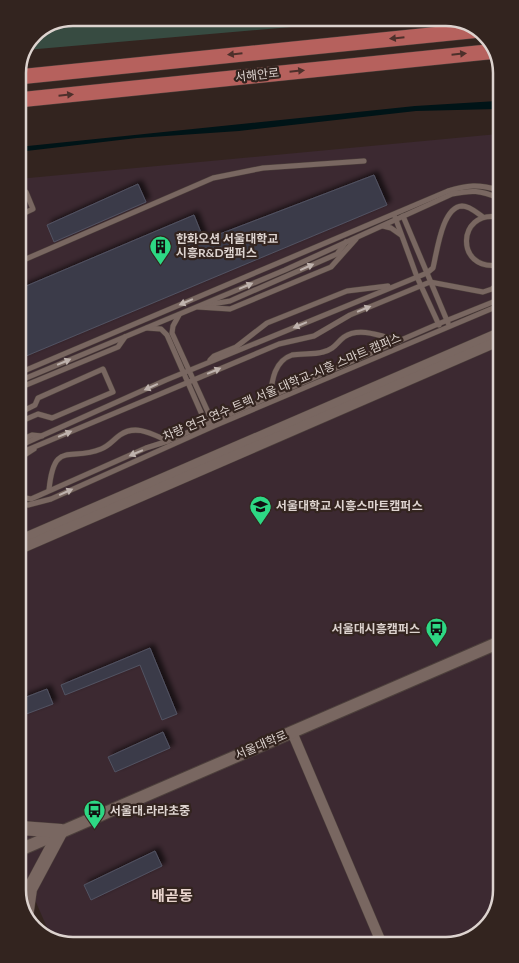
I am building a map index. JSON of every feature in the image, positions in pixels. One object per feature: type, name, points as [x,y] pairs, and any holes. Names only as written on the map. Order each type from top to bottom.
[{"type":"main road","name":"서해안로","points":[[26,75],[467,31]]},
{"type":"main road","name":"서해안로","points":[[26,99],[488,52]]},
{"type":"main road","points":[[26,828],[61,831],[30,888],[28,902]]},
{"type":"street","points":[[26,537],[493,336]]},
{"type":"street","points":[[26,546],[493,344]]},
{"type":"street","name":"서울대학로","points":[[26,847],[493,645]]},
{"type":"street","points":[[292,732],[379,937]]},
{"type":"lane","points":[[26,259],[213,178],[263,168],[364,161]]},
{"type":"lane","points":[[26,370],[401,210],[465,186],[482,186],[493,189]]},
{"type":"lane","points":[[26,378],[285,270],[452,194],[466,191],[484,191],[493,196]]},
{"type":"lane","points":[[26,192],[33,209],[26,212]]},
{"type":"lane","points":[[26,443],[186,372],[427,273],[433,268],[446,215],[461,206],[468,207],[483,217]]},
{"type":"lane","points":[[401,210],[450,327]]},
{"type":"lane","points":[[394,214],[417,277],[441,330]]},
{"type":"lane","points":[[493,217],[483,217],[474,223],[466,237],[469,253],[481,264],[493,266]]},
{"type":"lane","points":[[382,226],[391,228],[402,236]]},
{"type":"lane","points":[[195,307],[230,309],[330,267],[358,236]]},
{"type":"lane","points":[[26,450],[279,344],[314,336],[350,315],[430,282],[483,292],[493,288]]},
{"type":"lane","points":[[206,364],[214,356],[236,347],[267,323],[347,291],[396,285]]},
{"type":"lane","points":[[26,499],[31,500],[49,490],[146,448],[211,425],[270,397],[493,302]]},
{"type":"lane","name":"차량 연구 연수 트랙 서울 대학교-시흥 스마트 캠퍼스","points":[[26,505],[51,499],[211,425],[493,308]]},
{"type":"lane","points":[[179,314],[172,332],[186,372]]},
{"type":"lane","points":[[147,328],[161,329],[167,335],[211,425]]},
{"type":"lane","points":[[270,397],[276,369],[283,360],[293,355],[324,352],[336,346],[344,337],[362,332],[400,341]]},
{"type":"lane","points":[[26,385],[118,347],[125,337]]},
{"type":"lane","points":[[26,410],[35,406],[38,398],[103,368],[113,392],[52,418],[38,414],[26,418]]},
{"type":"lane","points":[[49,490],[52,470],[56,462],[62,456],[69,453],[94,451],[103,448],[129,431],[140,430],[168,441]]},
{"type":"lane","points":[[26,438],[32,435],[42,436]]},
{"type":"lane","points":[[26,455],[36,446]]},
{"type":"shaded area","points":[[493,101],[493,109],[416,111],[239,131],[137,138],[26,151],[26,146],[415,106]]},
{"type":"shaded area","name":"서울대학교 시흥스마트캠퍼스","points":[[493,134],[493,890],[491,902],[485,916],[469,931],[446,937],[70,937],[48,930],[26,879],[26,178]]},
{"type":"green space","points":[[73,26],[302,26],[33,49],[50,32]]},
{"type":"building","name":"한화오션 서울대학교 시흥R&D캠퍼스","points":[[374,175],[387,205],[26,356],[26,286],[194,215],[204,240]]},
{"type":"building","points":[[138,184],[146,202],[54,242],[47,225]]},
{"type":"building","points":[[150,648],[177,714],[162,720],[140,665],[65,695],[61,685]]},
{"type":"building","points":[[47,689],[53,704],[26,714],[26,697]]},
{"type":"building","points":[[163,732],[170,748],[115,772],[108,757]]},
{"type":"building","points":[[155,851],[162,866],[91,900],[84,885]]},
{"type":"place","name":"한화오션 서울대학교 시흥R&D캠퍼스","points":[[160,265]]},
{"type":"place","name":"서울대학교 시흥스마트캠퍼스","points":[[260,525]]},
{"type":"place","name":"서울대시흥캠퍼스","points":[[436,648]]},
{"type":"place","name":"서울대.라라초중","points":[[94,830]]},
{"type":"district","name":"배곧동","points":[[172,896]]}]
